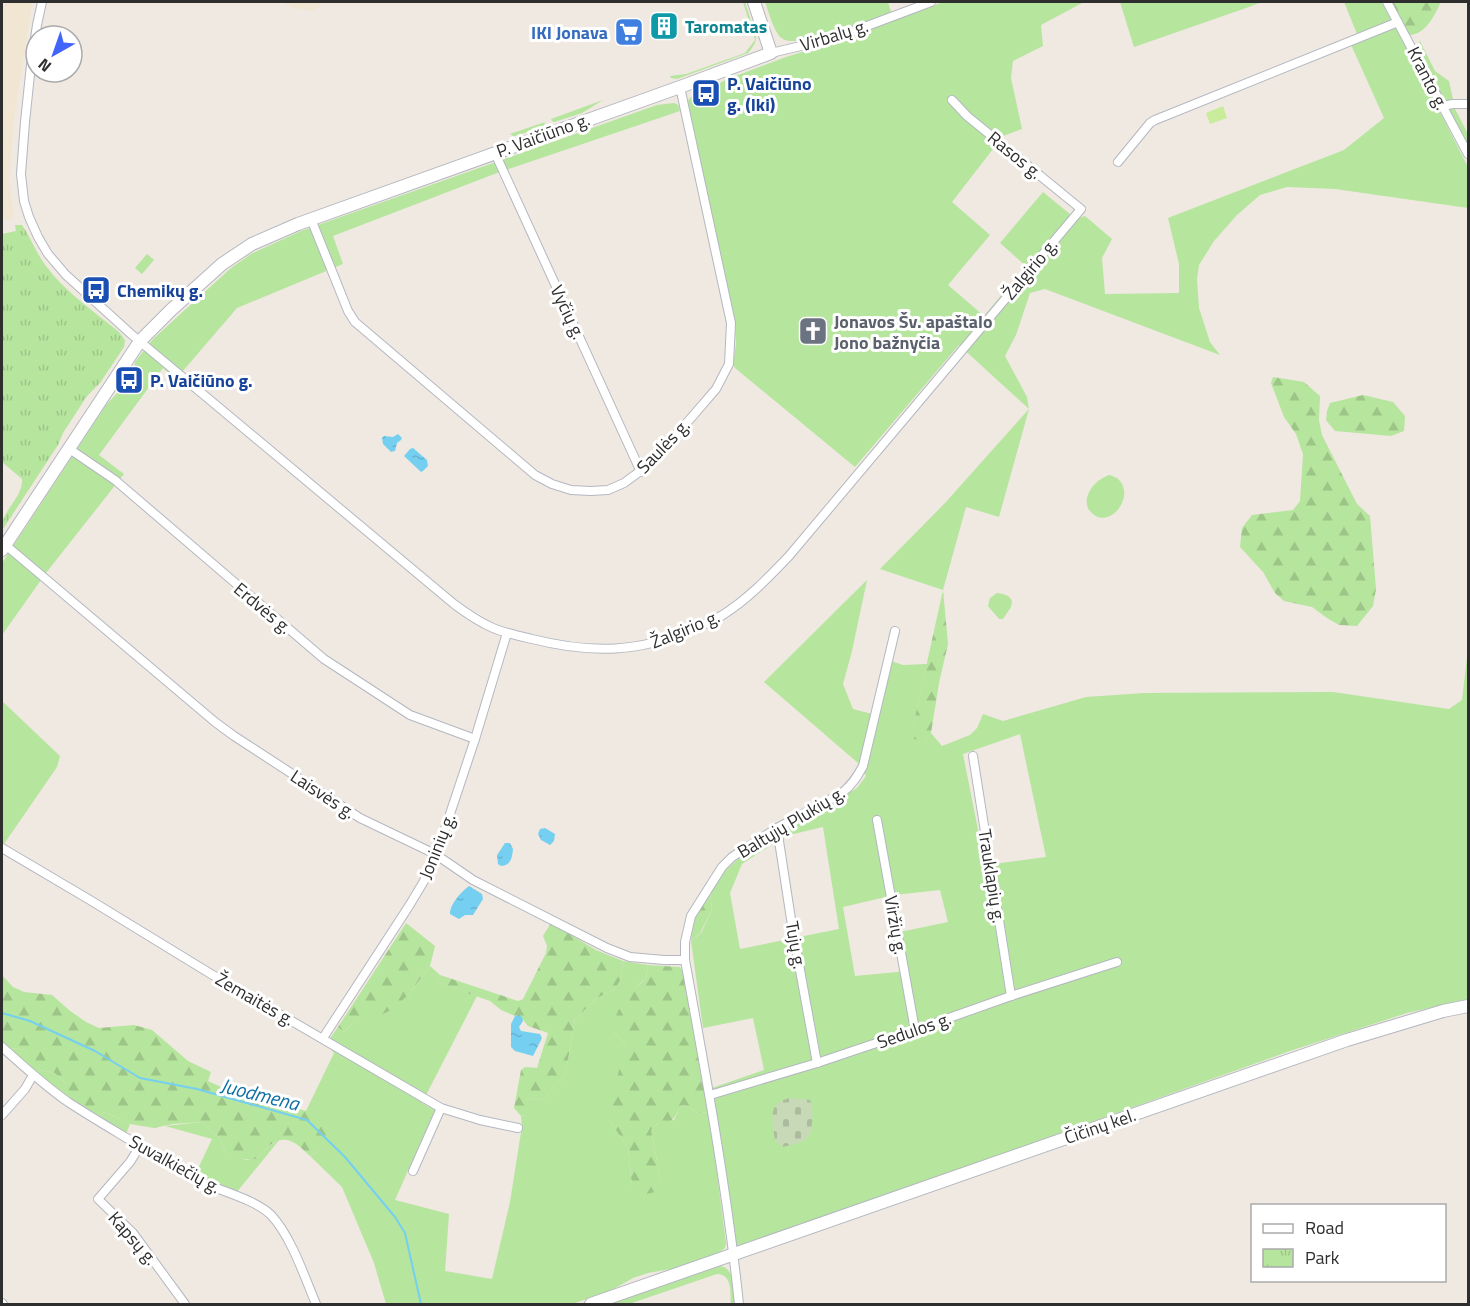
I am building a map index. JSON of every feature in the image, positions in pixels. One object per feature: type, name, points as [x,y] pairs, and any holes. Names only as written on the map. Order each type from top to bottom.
[{"type":"main road","points":[[754,2],[771,52]]},
{"type":"main road","name":"P. Vaičiūno g.","points":[[3,545],[140,341],[203,281],[237,253],[267,237],[311,219],[680,87],[771,52]]},
{"type":"main road","name":"Čičinų kel.","points":[[591,1305],[1347,1040],[1468,1005]]},
{"type":"street","points":[[42,2],[32,57],[21,161],[24,201],[38,237],[56,265],[140,341]]},
{"type":"street","name":"Virbalų g.","points":[[771,52],[835,38],[931,2]]},
{"type":"street","name":"Kranto g.","points":[[1387,2],[1468,154]]},
{"type":"street","points":[[1119,162],[1150,123],[1155,120],[1398,22]]},
{"type":"street","name":"Saulės g.","points":[[311,219],[348,311],[355,322],[534,475],[571,490],[608,490],[624,483],[650,464],[716,389],[729,364],[731,323],[680,87]]},
{"type":"street","name":"Rasos g.","points":[[952,100],[967,116],[1081,209]]},
{"type":"street","points":[[1442,106],[1468,104]]},
{"type":"street","name":"Vyčių g.","points":[[495,153],[641,472]]},
{"type":"street","name":"Žalgirio g.","points":[[140,341],[454,604],[476,619],[507,633],[582,649],[614,650],[643,646],[673,638],[720,617],[758,589],[789,556],[1081,209]]},
{"type":"street","name":"Erdvės g.","points":[[68,448],[115,480],[324,659],[410,715],[475,739]]},
{"type":"street","name":"Laisvės g.","points":[[3,545],[234,736],[360,818],[435,854],[473,880],[607,948],[630,957],[685,960]]},
{"type":"street","name":"Baltųjų Plukių g.","points":[[739,1305],[734,1254],[710,1095],[685,960],[691,916],[722,867],[732,856],[777,828],[842,793],[856,779],[863,766],[895,631]]},
{"type":"street","name":"Joninių g.","points":[[323,1038],[423,881],[435,854],[475,739],[507,633]]},
{"type":"street","name":"Trauklapių g.","points":[[973,756],[1011,996]]},
{"type":"street","name":"Viržių g.","points":[[877,820],[915,1030]]},
{"type":"street","name":"Tujų g.","points":[[777,828],[817,1063]]},
{"type":"street","name":"Žemaitės g.","points":[[2,848],[211,974],[441,1108],[480,1120],[518,1128]]},
{"type":"street","name":"Sedulos g.","points":[[710,1095],[817,1063],[1117,962]]},
{"type":"street","name":"Suvalkiečių g.","points":[[2,1047],[33,1075],[70,1103],[193,1178],[246,1200],[270,1215],[290,1244],[316,1305]]},
{"type":"street","points":[[2,1115],[25,1089],[33,1075]]},
{"type":"street","points":[[413,1171],[441,1108]]},
{"type":"street","name":"Kapsų g.","points":[[140,1146],[130,1162],[98,1199],[133,1233],[186,1305]]},
{"type":"shaded area","points":[[2,2],[32,2],[29,24],[24,24],[24,54],[14,118],[9,180],[14,218],[2,221]]},
{"type":"shaded area","points":[[282,2],[323,2],[314,11],[294,8]]},
{"type":"green space","points":[[743,2],[745,2],[756,37],[755,44],[748,53],[677,79],[671,78],[670,76],[686,74],[745,53],[755,40]]},
{"type":"green space","points":[[765,2],[888,2],[891,12],[819,37],[791,41],[783,39],[777,33]]},
{"type":"green space","points":[[943,2],[1084,2],[1041,25],[1043,46],[1013,61],[1011,78],[1022,129],[1003,136],[952,202],[990,235],[948,285],[984,316],[1026,266],[1000,243],[1043,192],[1076,219],[1085,216],[1112,239],[1102,258],[1105,294],[1179,293],[1179,264],[1168,218],[1344,150],[1384,118],[1348,38],[1357,34],[1344,2],[1384,2],[1468,167],[1468,208],[1335,189],[1287,187],[1260,195],[1237,215],[1214,241],[1199,265],[1197,279],[1199,308],[1210,342],[1220,355],[1045,289],[1030,293],[1016,335],[1005,356],[1027,397],[1029,409],[959,345],[855,467],[733,364],[736,344],[735,327],[687,102],[694,95],[695,97],[715,89],[714,87],[725,80]]},
{"type":"green space","points":[[1120,2],[1262,2],[1134,47]]},
{"type":"green space","points":[[1392,2],[1441,2],[1425,28],[1409,35]]},
{"type":"green space","points":[[1420,41],[1435,71],[1449,81],[1455,109],[1468,134],[1468,144],[1416,49]]},
{"type":"green space","points":[[603,100],[582,113],[554,122],[551,119]]},
{"type":"green space","points":[[674,103],[678,105],[680,111],[497,173],[333,236],[343,264],[237,308],[176,379],[163,368],[99,455],[124,474],[46,573],[2,635],[2,563],[106,405],[134,370],[135,362],[153,339],[231,268],[251,254],[301,231],[657,105]]},
{"type":"green space","points":[[1223,106],[1227,118],[1210,124],[1206,113]]},
{"type":"green space","points":[[545,122],[544,126],[516,136],[510,134]]},
{"type":"green space","points":[[15,225],[22,225],[42,261],[62,284],[119,332],[125,340],[124,347],[100,383],[87,396],[63,433],[58,445],[2,529],[5,516],[19,493],[22,479],[2,462],[2,234],[16,231]]},
{"type":"green space","points":[[147,254],[154,260],[142,274],[135,268]]},
{"type":"green space","points":[[1273,377],[1304,382],[1320,396],[1319,420],[1322,435],[1357,504],[1370,516],[1376,589],[1373,606],[1357,626],[1339,625],[1312,607],[1284,601],[1275,593],[1263,572],[1240,547],[1242,528],[1252,515],[1293,510],[1300,501],[1303,454],[1296,434],[1284,417],[1271,383]]},
{"type":"green space","points":[[1363,395],[1393,402],[1405,416],[1404,431],[1391,436],[1335,431],[1326,420],[1330,403]]},
{"type":"green space","points":[[1029,409],[999,517],[966,507],[943,590],[880,569],[945,503]]},
{"type":"green space","points":[[1109,475],[1118,479],[1123,486],[1122,502],[1112,515],[1105,518],[1097,517],[1088,508],[1087,498],[1095,484]]},
{"type":"green space","points":[[867,580],[843,684],[853,709],[872,714],[885,659],[903,665],[927,664],[913,726],[925,740],[931,733],[942,746],[970,735],[977,728],[983,714],[1003,721],[1086,697],[1144,693],[1333,692],[1449,709],[1462,700],[1468,649],[1468,999],[1407,1013],[1290,1051],[742,1247],[737,1246],[734,1241],[712,1088],[764,1070],[753,1018],[703,1028],[691,941],[701,933],[712,910],[710,893],[724,872],[740,857],[857,788],[866,776],[858,763],[764,682]],"holes":[[[1020,734],[1046,857],[985,865],[963,754]],[[823,827],[839,929],[740,949],[730,893],[742,864],[785,836]],[[940,890],[948,922],[900,932],[908,971],[855,976],[843,907],[894,895]]]},
{"type":"green space","points":[[943,590],[948,644],[931,733],[925,740],[912,739],[913,726]]},
{"type":"green space","points":[[997,593],[1006,595],[1012,601],[1003,619],[999,619],[988,606],[990,598]]},
{"type":"green space","points":[[2,701],[60,756],[57,767],[4,844],[2,842]]},
{"type":"green space","points":[[710,893],[712,910],[700,933],[691,941],[694,917]]},
{"type":"green space","points":[[406,923],[435,946],[430,966],[409,994],[393,1009],[361,1025],[353,1023],[344,1032],[338,1027]]},
{"type":"green space","points":[[551,923],[596,950],[623,961],[621,979],[615,989],[597,998],[575,1019],[566,1071],[561,1080],[542,1100],[531,1098],[527,1101],[528,1108],[525,1115],[521,1116],[514,1108],[521,1070],[525,1067],[537,1068],[548,1033],[528,1026],[519,1015],[515,1016],[501,1010],[490,1001],[436,982],[440,975],[518,1001],[523,999],[546,953],[547,946],[543,936]]},
{"type":"green space","points":[[623,961],[648,965],[646,978],[638,985],[614,1032],[626,1044],[610,1121],[628,1148],[632,1186],[661,1182],[651,1130],[658,1123],[674,1120],[683,1105],[697,1113],[709,1112],[725,1248],[717,1254],[676,1268],[633,1278],[610,1291],[572,1304],[386,1304],[374,1263],[342,1187],[310,1156],[319,1151],[306,1111],[334,1053],[326,1044],[338,1027],[344,1032],[353,1023],[409,994],[430,966],[440,975],[436,982],[477,996],[422,1103],[435,1110],[395,1200],[449,1214],[445,1271],[492,1279],[510,1202],[522,1126],[521,1116],[525,1115],[527,1101],[531,1098],[542,1100],[561,1080],[566,1071],[575,1019],[597,998],[615,989],[621,979]]},
{"type":"green space","points":[[648,965],[680,967],[686,976],[709,1112],[697,1113],[683,1105],[670,1122],[658,1123],[651,1130],[661,1182],[655,1192],[642,1195],[632,1186],[628,1148],[610,1121],[608,1112],[626,1044],[614,1032],[615,1018],[623,1000],[646,978]]},
{"type":"green space","points":[[2,975],[13,987],[24,992],[52,995],[86,1022],[99,1028],[134,1025],[152,1030],[188,1061],[211,1072],[208,1081],[228,1090],[239,1091],[306,1111],[318,1117],[335,1137],[310,1156],[291,1141],[281,1140],[269,1146],[259,1157],[247,1159],[226,1155],[220,1139],[202,1122],[154,1128],[130,1124],[106,1112],[98,1115],[66,1096],[66,1084],[55,1073],[39,1070],[28,1058],[27,1051],[17,1048],[8,1049],[2,1043]]},
{"type":"green space","points":[[17,1048],[27,1051],[39,1070],[55,1073],[66,1084],[66,1096],[8,1049]]},
{"type":"green space","points":[[789,1098],[810,1100],[812,1126],[805,1140],[783,1147],[775,1140],[773,1115],[776,1105]]},
{"type":"green space","points":[[106,1112],[130,1124],[126,1134],[98,1115]]},
{"type":"green space","points":[[202,1122],[220,1139],[226,1155],[247,1160],[259,1157],[280,1139],[236,1193],[195,1175],[212,1139],[165,1126]]},
{"type":"green space","points":[[719,1266],[725,1267],[731,1275],[735,1304],[731,1304],[726,1277],[717,1274],[629,1304],[609,1304]]},
{"type":"water","points":[[398,434],[402,438],[397,443],[395,451],[391,452],[383,444],[382,438]]},
{"type":"water","points":[[413,448],[427,460],[428,466],[421,472],[404,456]]},
{"type":"water","points":[[545,828],[555,834],[554,841],[550,845],[541,840],[538,834],[540,829]]},
{"type":"water","points":[[505,843],[510,843],[513,849],[512,855],[509,863],[501,866],[498,864],[497,855]]},
{"type":"water","points":[[469,886],[482,894],[483,899],[473,915],[465,915],[459,919],[450,914],[450,910],[456,899]]},
{"type":"water","points":[[519,1015],[523,1021],[519,1027],[521,1031],[540,1034],[542,1038],[533,1056],[515,1051],[511,1047],[511,1024],[515,1016]]},
{"type":"waterway","name":"Juodmena","points":[[2,1013],[30,1021],[95,1051],[140,1078],[197,1089],[307,1120],[345,1157],[395,1217],[405,1233],[421,1304]]},
{"type":"place","name":"Taromatas","points":[[664,26]]},
{"type":"place","name":"IKI Jonava","points":[[629,32]]},
{"type":"place","name":"P. Vaičiūno g. (Iki)","points":[[706,93]]},
{"type":"place","name":"Chemikų g.","points":[[96,290]]},
{"type":"place","name":"Jonavos Šv. apaštalo Jono bažnyčia","points":[[813,331]]},
{"type":"place","name":"P. Vaičiūno g.","points":[[129,380]]}]
